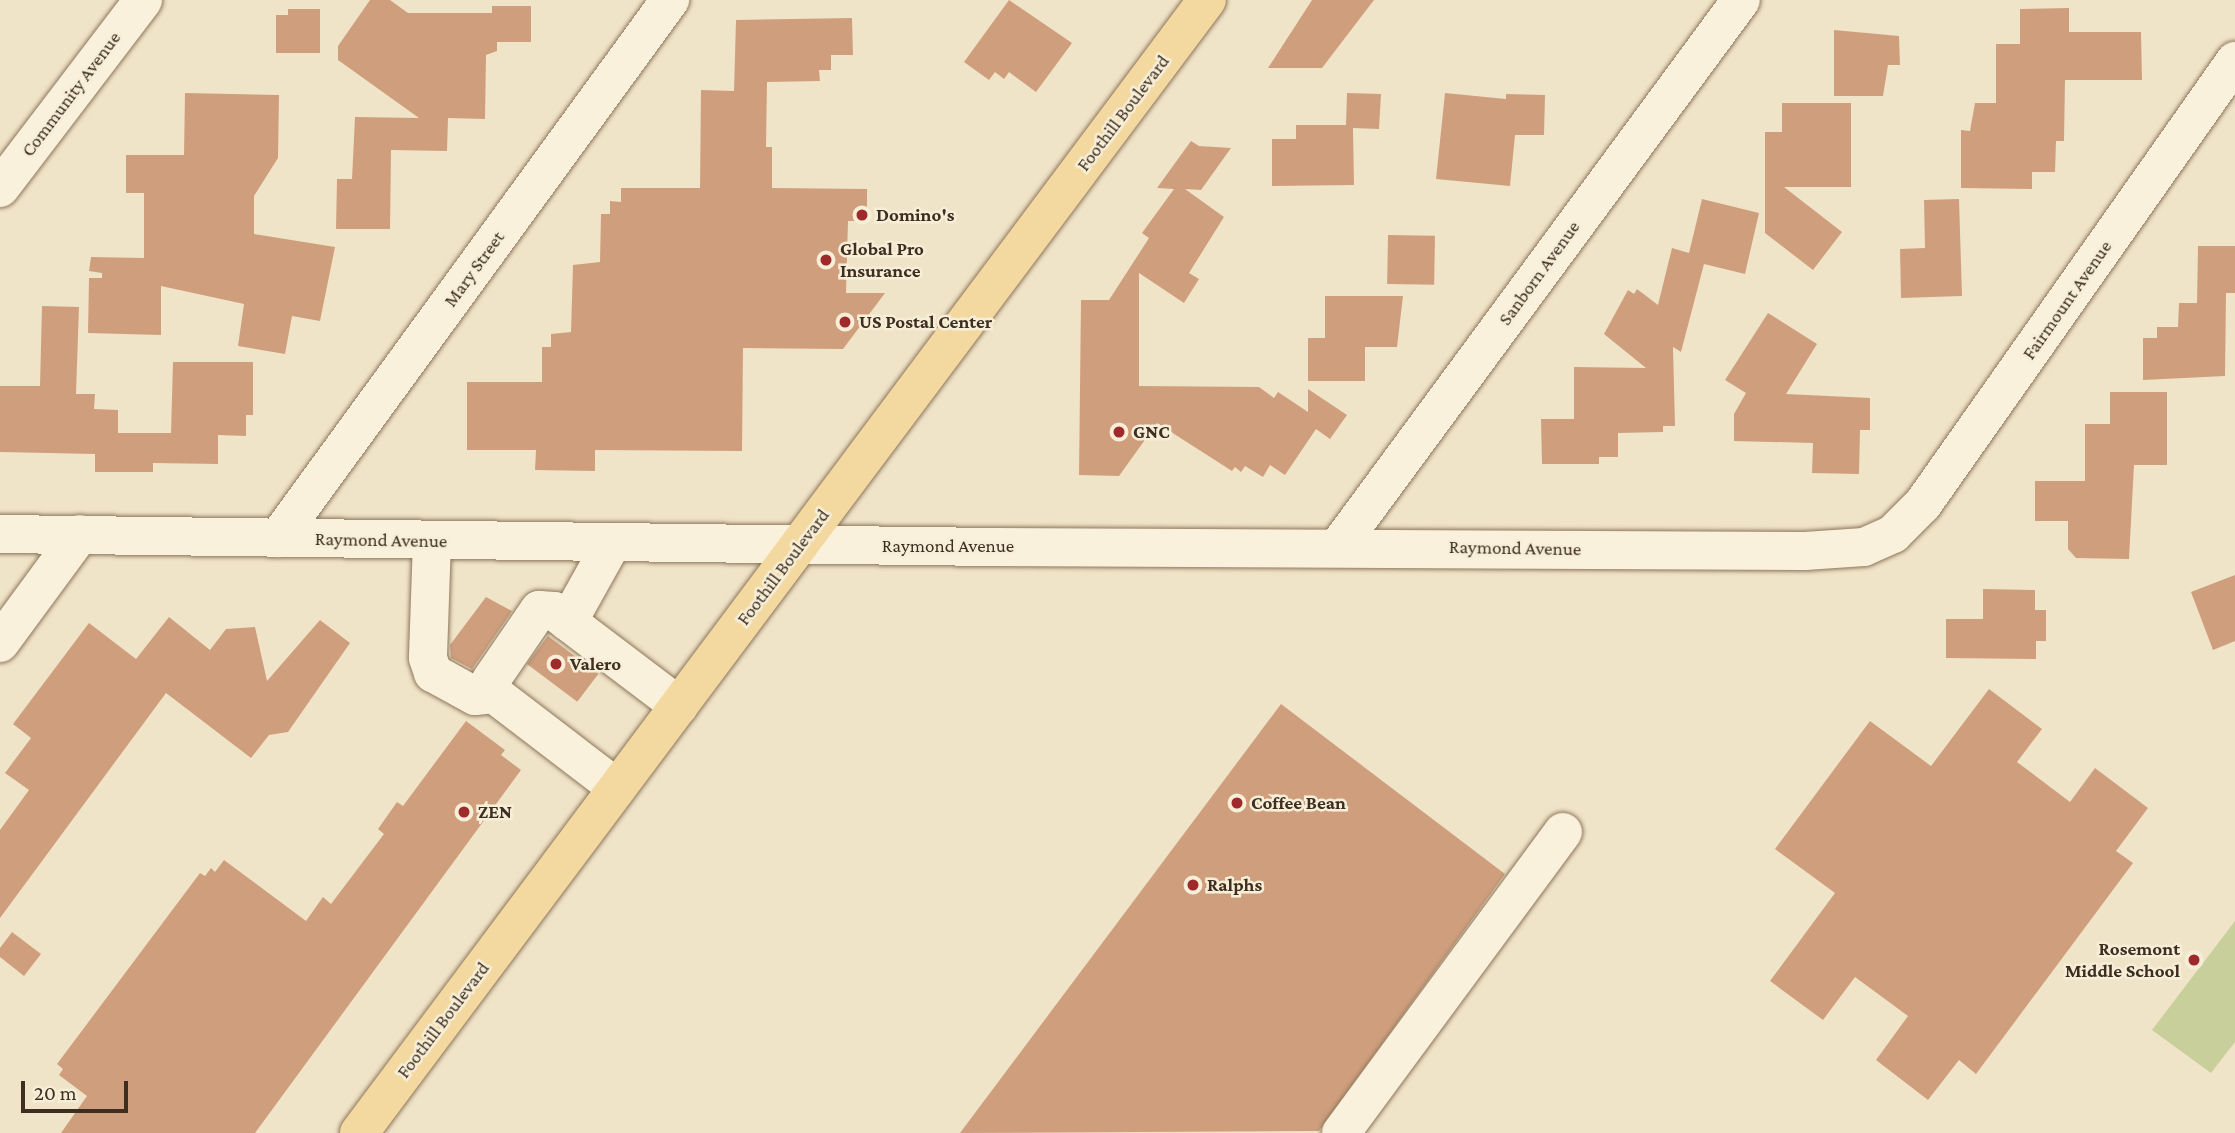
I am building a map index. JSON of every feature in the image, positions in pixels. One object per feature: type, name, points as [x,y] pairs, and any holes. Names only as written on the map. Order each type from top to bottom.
[{"type":"main road","name":"Foothill Boulevard","points":[[359,1133],[1207,0]]},
{"type":"street","name":"Community Avenue","points":[[0,188],[143,0]]},
{"type":"street","name":"Mary Street","points":[[278,538],[670,0]]},
{"type":"street","name":"Sanborn Avenue","points":[[1338,547],[1741,0]]},
{"type":"street","name":"Fairmount Avenue","points":[[1893,534],[1923,504],[2235,61]]},
{"type":"street","name":"Raymond Avenue","points":[[0,534],[799,545],[1805,551],[1864,547],[1893,534]]},
{"type":"street","points":[[0,643],[80,534]]},
{"type":"street","points":[[432,541],[428,658],[433,673],[475,696],[494,694]]},
{"type":"street","points":[[568,622],[612,543]]},
{"type":"street","points":[[617,788],[494,694],[491,680],[540,610],[554,611],[679,706]]},
{"type":"street","points":[[1341,1133],[1563,832]]},
{"type":"green space","points":[[2235,921],[2235,1042],[2211,1073],[2152,1030]]},
{"type":"building","points":[[370,0],[390,0],[408,13],[492,13],[492,6],[531,6],[531,42],[497,42],[497,51],[486,55],[485,119],[448,118],[447,151],[391,150],[390,229],[336,229],[337,179],[352,179],[355,117],[419,118],[338,60],[338,46]]},
{"type":"building","points":[[1009,0],[1072,43],[1036,92],[1009,72],[1004,79],[995,72],[989,80],[964,62]]},
{"type":"building","points":[[1312,0],[1374,0],[1322,68],[1268,68]]},
{"type":"building","points":[[2069,8],[2069,32],[2141,32],[2142,80],[2065,80],[2064,141],[2056,141],[2055,172],[2032,172],[2032,189],[1961,188],[1961,130],[1970,131],[1975,103],[1996,103],[1996,44],[2020,44],[2020,9]]},
{"type":"building","points":[[288,9],[320,9],[320,53],[276,53],[276,15],[288,15]]},
{"type":"building","points":[[852,18],[853,55],[831,55],[831,70],[819,70],[820,81],[767,82],[766,147],[772,147],[772,188],[867,189],[867,221],[848,221],[846,293],[885,293],[843,349],[743,348],[742,451],[595,450],[595,471],[535,470],[536,450],[467,450],[467,382],[542,382],[542,347],[551,347],[551,334],[571,332],[573,265],[600,262],[601,214],[610,214],[610,201],[621,202],[621,188],[700,188],[701,90],[734,91],[736,20]]},
{"type":"building","points":[[1834,30],[1899,36],[1900,65],[1888,65],[1883,96],[1834,96]]},
{"type":"building","points":[[185,93],[279,95],[278,158],[254,196],[254,234],[335,247],[320,321],[292,316],[285,354],[238,346],[244,304],[161,286],[161,335],[88,333],[89,278],[102,278],[102,273],[89,271],[91,257],[144,258],[144,193],[126,193],[126,155],[184,155]]},
{"type":"building","points":[[1347,93],[1381,94],[1379,129],[1353,128],[1354,185],[1272,186],[1272,139],[1296,139],[1296,125],[1346,125]]},
{"type":"building","points":[[1445,93],[1506,99],[1506,94],[1545,95],[1544,135],[1515,135],[1510,186],[1436,179]]},
{"type":"building","points":[[1782,103],[1851,103],[1851,187],[1784,187],[1842,232],[1813,270],[1765,233],[1765,132],[1782,132]]},
{"type":"building","points":[[1191,141],[1199,146],[1231,148],[1201,190],[1185,189],[1224,217],[1189,273],[1199,279],[1184,303],[1139,273],[1139,386],[1259,387],[1274,398],[1278,392],[1308,412],[1308,389],[1347,415],[1330,439],[1316,429],[1285,475],[1270,465],[1263,477],[1245,466],[1241,472],[1235,467],[1232,471],[1157,423],[1119,476],[1079,475],[1081,300],[1109,300],[1149,238],[1142,233],[1174,189],[1157,188]]},
{"type":"building","points":[[1702,199],[1759,213],[1745,274],[1704,264],[1681,352],[1673,347],[1675,426],[1663,426],[1663,432],[1618,433],[1618,457],[1599,457],[1599,464],[1542,464],[1541,419],[1574,419],[1574,367],[1646,368],[1604,334],[1628,290],[1634,294],[1637,289],[1658,305],[1672,248],[1689,253]]},
{"type":"building","points":[[1959,199],[1962,296],[1901,298],[1900,249],[1925,248],[1924,200]]},
{"type":"building","points":[[1388,235],[1435,236],[1434,285],[1387,284]]},
{"type":"building","points":[[2198,246],[2235,246],[2235,293],[2226,293],[2225,376],[2143,380],[2143,338],[2157,338],[2157,327],[2178,327],[2179,303],[2197,303]]},
{"type":"building","points":[[1325,296],[1403,296],[1397,347],[1365,347],[1365,381],[1308,381],[1308,338],[1325,338]]},
{"type":"building","points":[[42,306],[79,307],[76,394],[95,394],[94,409],[118,410],[118,433],[171,433],[173,362],[253,362],[253,415],[246,415],[246,436],[218,435],[218,464],[153,463],[153,472],[95,472],[95,454],[0,452],[0,386],[40,386]]},
{"type":"building","points":[[1768,313],[1817,344],[1786,394],[1870,398],[1870,430],[1860,430],[1859,474],[1812,473],[1813,443],[1734,441],[1734,414],[1746,393],[1725,380]]},
{"type":"building","points":[[2110,392],[2167,392],[2167,465],[2134,465],[2129,559],[2076,558],[2068,549],[2068,521],[2035,521],[2035,481],[2085,481],[2085,424],[2110,424]]},
{"type":"building","points":[[2235,575],[2235,641],[2213,650],[2191,592]]},
{"type":"building","points":[[1983,589],[2035,590],[2035,610],[2046,610],[2046,641],[2036,641],[2036,659],[1946,658],[1946,619],[1983,619]]},
{"type":"building","points":[[486,597],[512,611],[472,669],[451,658],[450,645]]},
{"type":"building","points":[[169,617],[210,650],[226,629],[255,627],[267,681],[320,620],[350,643],[288,732],[269,735],[251,758],[166,693],[0,918],[0,830],[29,790],[5,773],[31,738],[13,724],[89,623],[136,659]]},
{"type":"building","name":"Valero","points":[[548,636],[598,674],[577,702],[527,664]]},
{"type":"building","points":[[1989,689],[2042,729],[2017,762],[2070,802],[2095,768],[2148,808],[2116,851],[2133,863],[1976,1074],[1959,1060],[1928,1100],[1876,1060],[1908,1016],[1855,977],[1823,1020],[1770,981],[1835,893],[1775,849],[1870,721],[1931,766]]},
{"type":"building","points":[[1281,704],[1505,874],[1319,1131],[960,1133]]},
{"type":"building","points":[[466,721],[505,750],[501,755],[521,770],[255,1133],[61,1133],[87,1096],[59,1075],[63,1069],[57,1064],[200,873],[205,876],[211,868],[215,872],[224,860],[306,921],[323,897],[331,904],[384,834],[378,829],[397,802],[403,806]]},
{"type":"building","points":[[12,932],[41,954],[24,976],[0,957],[0,948]]},
{"type":"place","name":"Domino's","points":[[862,215]]},
{"type":"place","name":"Global Pro Insurance","points":[[826,260]]},
{"type":"place","name":"US Postal Center","points":[[845,322]]},
{"type":"place","name":"GNC","points":[[1119,432]]},
{"type":"place","name":"Valero","points":[[556,664]]},
{"type":"place","name":"Coffee Bean","points":[[1237,803]]},
{"type":"place","name":"ZEN","points":[[464,812]]},
{"type":"place","name":"Ralphs","points":[[1193,885]]},
{"type":"place","name":"Rosemont Middle School","points":[[2194,960]]}]
